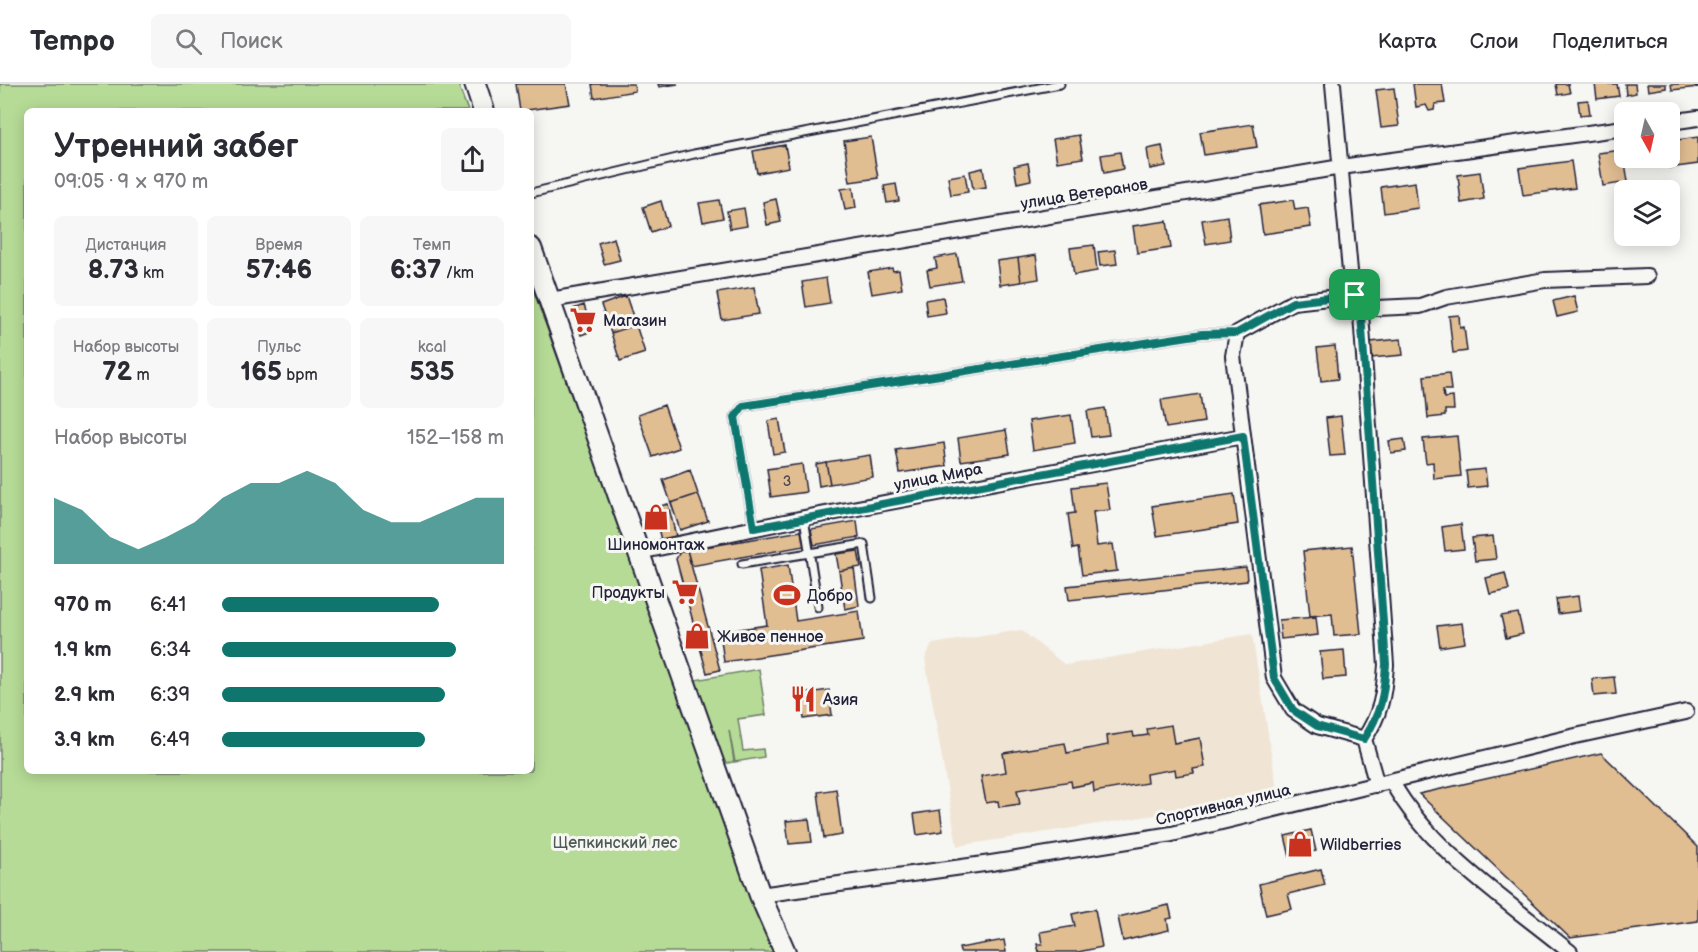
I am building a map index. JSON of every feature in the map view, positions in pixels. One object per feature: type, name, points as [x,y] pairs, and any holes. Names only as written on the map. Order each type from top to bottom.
[{"type":"main road","points":[[475,84],[483,108]]},
{"type":"main road","points":[[534,257],[760,895],[785,952]]},
{"type":"street","points":[[1333,84],[1351,282],[1361,314],[1386,664],[1384,695],[1376,722],[1364,739]]},
{"type":"street","points":[[1680,121],[1698,118]]},
{"type":"street","name":"улица Ветеранов","points":[[549,300],[1341,167],[1614,129]]},
{"type":"street","points":[[1364,739],[1317,726],[1309,721],[1293,710],[1274,678],[1233,356],[1237,333],[1293,302],[1355,295],[1377,308],[1420,306],[1446,297],[1545,280],[1647,276]]},
{"type":"street","name":"улица Мира","points":[[639,552],[804,518],[1243,436]]},
{"type":"street","name":"Спортивная улица","points":[[760,895],[991,863],[1172,834],[1571,737],[1686,712]]},
{"type":"street","points":[[1364,739],[1377,785]]},
{"type":"street","points":[[1392,782],[1401,798],[1450,855],[1569,952]]},
{"type":"lane","points":[[534,192],[694,154],[1060,84]]},
{"type":"lane","points":[[754,528],[735,417],[743,406],[1202,334],[1237,333]]},
{"type":"lane","points":[[804,518],[818,608]]},
{"type":"lane","points":[[742,564],[864,544],[872,598]]},
{"type":"shaded area","points":[[1021,630],[1065,665],[1252,634],[1277,789],[1213,806],[957,846],[925,659],[932,644]]},
{"type":"green space","name":"Щепкинский лес","points":[[0,84],[458,84],[467,108],[24,108],[24,774],[534,774],[534,292],[773,952],[0,952]]},
{"type":"green space","points":[[759,669],[766,715],[738,719],[743,751],[763,749],[764,757],[735,762],[729,730],[734,762],[722,764],[695,680]]},
{"type":"building","points":[[516,84],[566,84],[570,104],[534,109],[520,108]]},
{"type":"building","points":[[592,84],[634,84],[635,91],[594,98]]},
{"type":"building","points":[[658,84],[678,84],[659,87]]},
{"type":"building","points":[[1413,84],[1442,84],[1445,103],[1435,104],[1434,110],[1429,111],[1426,105],[1416,107]]},
{"type":"building","points":[[1556,84],[1568,84],[1570,93],[1558,95]]},
{"type":"building","points":[[1595,84],[1617,84],[1619,96],[1597,99]]},
{"type":"building","points":[[1625,84],[1635,84],[1636,93],[1626,95]]},
{"type":"building","points":[[1647,84],[1666,84],[1666,88],[1648,91]]},
{"type":"building","points":[[1671,84],[1698,84],[1698,87],[1672,90]]},
{"type":"building","points":[[1394,88],[1399,126],[1381,128],[1376,90]]},
{"type":"building","points":[[1588,100],[1590,114],[1580,115],[1578,101]]},
{"type":"building","points":[[1253,124],[1257,147],[1204,155],[1200,132]]},
{"type":"building","points":[[1079,135],[1083,158],[1057,162],[1053,139]]},
{"type":"building","points":[[871,137],[878,178],[850,182],[844,141]]},
{"type":"building","points":[[1698,137],[1698,164],[1680,166],[1680,140]]},
{"type":"building","points":[[785,145],[789,167],[757,173],[753,151]]},
{"type":"building","points":[[1162,146],[1166,166],[1150,169],[1147,149]]},
{"type":"building","points":[[1614,151],[1614,168],[1626,168],[1628,180],[1614,180],[1614,184],[1603,186],[1598,153]]},
{"type":"building","points":[[1120,152],[1123,169],[1104,173],[1101,155]]},
{"type":"building","points":[[1571,161],[1575,188],[1523,195],[1519,168]]},
{"type":"building","points":[[1028,163],[1031,180],[1017,183],[1014,166]]},
{"type":"building","points":[[983,168],[986,187],[973,189],[970,171]]},
{"type":"building","points":[[1480,172],[1484,199],[1461,203],[1458,175]]},
{"type":"building","points":[[965,174],[968,192],[951,195],[948,177]]},
{"type":"building","points":[[1415,182],[1418,208],[1384,213],[1381,187]]},
{"type":"building","points":[[896,184],[899,201],[887,203],[884,186]]},
{"type":"building","points":[[853,187],[856,208],[845,210],[841,189]]},
{"type":"building","points":[[776,199],[781,222],[767,225],[763,202]]},
{"type":"building","points":[[719,200],[723,218],[703,222],[699,203]]},
{"type":"building","points":[[1293,200],[1295,210],[1308,208],[1311,227],[1263,234],[1259,205]]},
{"type":"building","points":[[661,201],[668,226],[651,232],[643,207]]},
{"type":"building","points":[[744,208],[747,226],[730,229],[727,211]]},
{"type":"building","points":[[1227,216],[1230,240],[1206,244],[1202,220]]},
{"type":"building","points":[[1167,221],[1171,248],[1137,253],[1133,226]]},
{"type":"building","points":[[614,238],[620,260],[604,264],[598,243]]},
{"type":"building","points":[[1094,245],[1097,271],[1074,275],[1070,248]]},
{"type":"building","points":[[1115,250],[1117,264],[1100,266],[1098,252]]},
{"type":"building","points":[[957,254],[962,281],[930,286],[927,270],[937,268],[935,258]]},
{"type":"building","points":[[1036,255],[1039,279],[1021,282],[1018,258]]},
{"type":"building","points":[[1018,258],[1021,282],[1000,285],[997,261]]},
{"type":"building","points":[[892,268],[893,271],[899,270],[902,289],[872,294],[868,272]]},
{"type":"building","points":[[826,278],[830,303],[806,307],[802,282]]},
{"type":"building","points":[[754,287],[759,314],[722,320],[717,293]]},
{"type":"building","points":[[626,296],[636,325],[611,333],[601,305]]},
{"type":"building","points":[[1574,296],[1578,312],[1557,317],[1553,301]]},
{"type":"building","points":[[943,297],[946,313],[927,316],[925,300]]},
{"type":"building","name":"Магазин","points":[[584,305],[592,331],[581,335],[573,309]]},
{"type":"building","points":[[1459,315],[1460,328],[1464,327],[1467,351],[1453,353],[1449,316]]},
{"type":"building","points":[[636,325],[645,353],[620,361],[611,333]]},
{"type":"building","points":[[1401,339],[1403,355],[1371,358],[1370,342]]},
{"type":"building","points":[[1335,346],[1338,379],[1321,381],[1317,348]]},
{"type":"building","points":[[1449,373],[1451,390],[1443,390],[1444,398],[1453,397],[1454,410],[1445,410],[1445,416],[1428,418],[1424,376]]},
{"type":"building","points":[[1200,394],[1204,422],[1166,428],[1161,400]]},
{"type":"building","points":[[664,405],[679,448],[653,457],[638,415]]},
{"type":"building","points":[[1105,408],[1109,435],[1091,437],[1087,411]]},
{"type":"building","points":[[1071,415],[1075,443],[1033,450],[1029,421]]},
{"type":"building","points":[[1341,416],[1345,455],[1330,456],[1326,418]]},
{"type":"building","points":[[779,419],[785,452],[773,454],[768,421]]},
{"type":"building","points":[[1006,430],[1010,454],[961,461],[958,438]]},
{"type":"building","points":[[1457,436],[1461,476],[1434,479],[1433,462],[1426,463],[1423,439]]},
{"type":"building","points":[[1404,439],[1406,451],[1391,453],[1389,441]]},
{"type":"building","points":[[944,443],[947,466],[900,473],[896,450]]},
{"type":"building","points":[[870,455],[873,477],[830,484],[826,462]]},
{"type":"building","points":[[826,462],[830,484],[819,486],[816,464]]},
{"type":"building","points":[[802,464],[806,492],[771,497],[767,469]]},
{"type":"building","points":[[1485,469],[1487,486],[1468,488],[1466,471]]},
{"type":"building","points":[[690,470],[698,494],[671,503],[663,480]]},
{"type":"building","points":[[1106,483],[1110,510],[1093,512],[1097,546],[1113,544],[1117,571],[1082,575],[1078,548],[1073,549],[1068,514],[1075,513],[1072,487]]},
{"type":"building","points":[[698,494],[708,521],[680,530],[671,503]]},
{"type":"building","points":[[1234,494],[1238,524],[1157,536],[1152,506]]},
{"type":"building","points":[[668,504],[676,536],[661,540],[653,508]]},
{"type":"building","points":[[857,521],[859,537],[814,545],[811,529]]},
{"type":"building","points":[[1461,524],[1464,549],[1445,551],[1442,527]]},
{"type":"building","points":[[801,531],[804,546],[691,566],[687,550]]},
{"type":"building","points":[[1493,536],[1496,559],[1475,561],[1472,538]]},
{"type":"building","points":[[1352,546],[1361,634],[1334,636],[1332,614],[1310,616],[1303,551]]},
{"type":"building","points":[[687,550],[720,670],[707,673],[676,559],[680,552]]},
{"type":"building","points":[[858,551],[861,567],[839,571],[836,554]]},
{"type":"building","points":[[788,565],[796,621],[859,611],[863,641],[724,662],[720,632],[767,625],[759,570]]},
{"type":"building","points":[[1246,567],[1247,581],[1069,600],[1067,586]]},
{"type":"building","points":[[854,568],[859,606],[845,609],[839,571]]},
{"type":"building","points":[[1505,573],[1509,590],[1490,594],[1486,578]]},
{"type":"building","points":[[1578,596],[1580,611],[1558,614],[1556,599]]},
{"type":"building","points":[[1518,613],[1523,634],[1506,638],[1501,616]]},
{"type":"building","points":[[1316,617],[1318,635],[1281,639],[1279,620]]},
{"type":"building","points":[[1462,623],[1465,643],[1440,647],[1437,626]]},
{"type":"building","points":[[1344,650],[1346,677],[1323,679],[1320,652]]},
{"type":"building","points":[[1614,677],[1616,694],[1594,696],[1592,679]]},
{"type":"building","points":[[829,690],[832,715],[804,719],[801,694]]},
{"type":"building","points":[[1171,725],[1174,743],[1200,738],[1205,767],[1193,769],[1194,773],[1176,776],[1175,769],[1146,774],[1147,783],[1094,792],[1093,783],[1072,787],[1071,781],[1017,790],[1020,804],[999,807],[998,801],[986,803],[981,776],[1006,772],[1003,753],[1065,743],[1067,753],[1108,745],[1107,736],[1133,732],[1134,737],[1148,735],[1147,729]]},
{"type":"building","points":[[1601,753],[1698,847],[1698,921],[1570,938],[1419,794]]},
{"type":"building","points":[[836,789],[842,835],[824,838],[818,792]]},
{"type":"building","points":[[940,810],[943,831],[917,835],[914,814]]},
{"type":"building","points":[[809,819],[812,842],[789,844],[786,821]]},
{"type":"building","name":"Wildberries","points":[[1311,830],[1316,851],[1290,857],[1285,836]]},
{"type":"building","points":[[1321,869],[1325,885],[1288,894],[1292,909],[1266,915],[1259,884]]},
{"type":"building","points":[[1169,905],[1172,918],[1167,919],[1169,930],[1123,941],[1118,917]]},
{"type":"building","points":[[1095,909],[1102,947],[1078,952],[1039,952],[1037,944],[1042,944],[1040,932],[1075,926],[1072,914]]},
{"type":"building","points":[[1004,940],[1006,952],[960,952],[959,948]]},
{"type":"place","name":"Магазин","points":[[583,320]]},
{"type":"place","name":"Шиномонтаж","points":[[656,517]]},
{"type":"place","name":"Продукты","points":[[685,592]]},
{"type":"place","name":"Добро","points":[[787,595]]},
{"type":"place","name":"Живое пенное","points":[[697,636]]},
{"type":"place","name":"Азия","points":[[803,699]]},
{"type":"place","name":"Wildberries","points":[[1300,844]]},
{"type":"route","points":[[1355,295],[1361,314],[1386,664],[1384,695],[1376,722],[1364,739],[1317,726],[1293,710],[1274,678],[1243,436],[754,528],[735,417],[743,406],[1202,334],[1237,333],[1293,302],[1355,295]]}]
